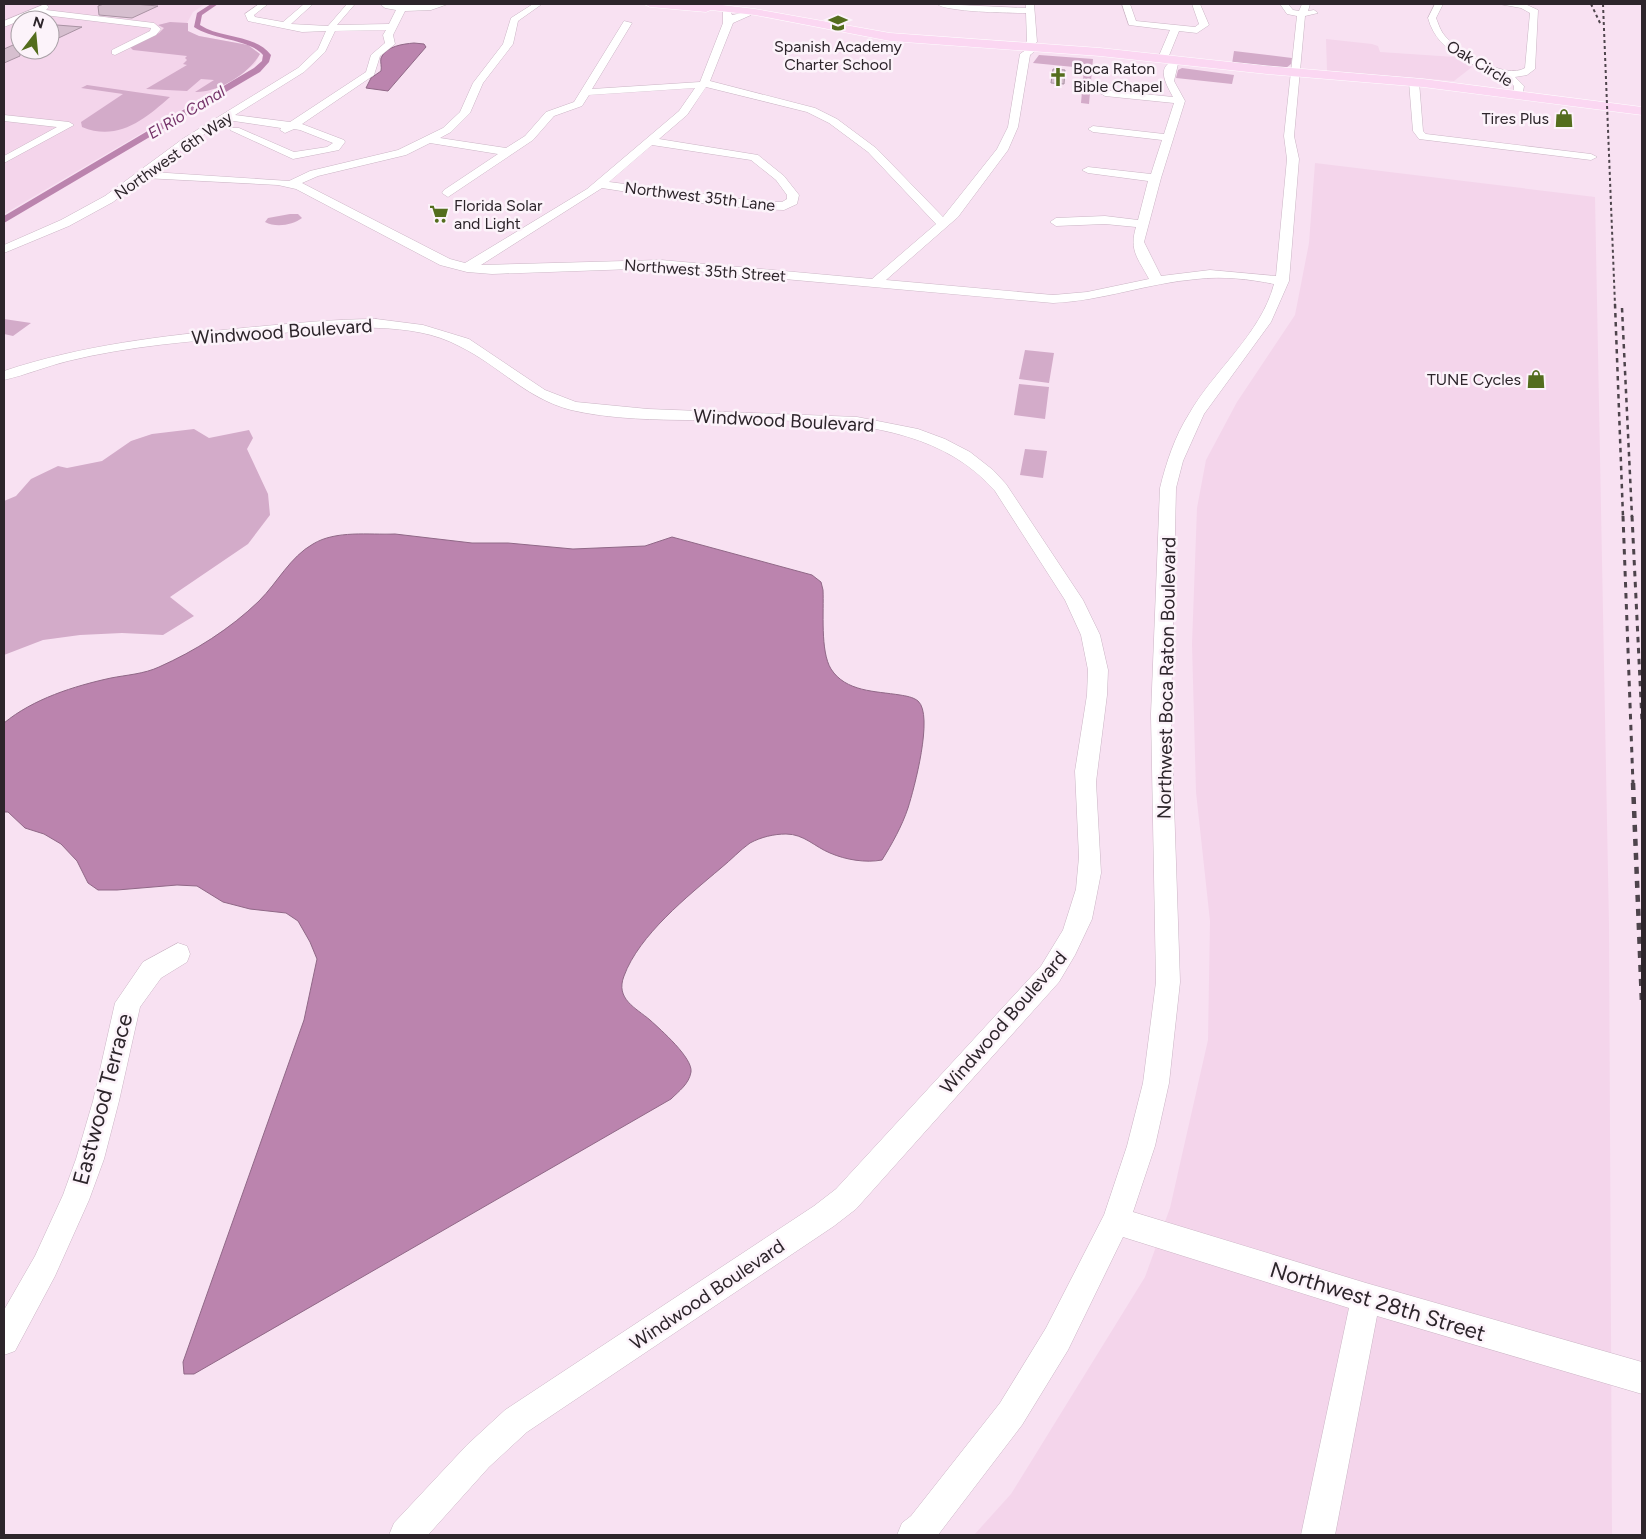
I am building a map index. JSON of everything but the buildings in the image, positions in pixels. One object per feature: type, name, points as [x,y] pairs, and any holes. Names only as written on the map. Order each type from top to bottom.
[{"type":"main road","points":[[650,4],[727,9],[747,15],[884,40],[1027,45],[1102,52],[1304,77],[1414,82],[1642,111]]},
{"type":"main road","points":[[688,4],[871,34],[952,43]]},
{"type":"main road","points":[[1027,45],[1043,52],[1168,61]]},
{"type":"street","points":[[38,10],[51,4]]},
{"type":"street","points":[[49,10],[64,4]]},
{"type":"street","points":[[264,4],[249,14],[251,19],[302,29],[391,27]]},
{"type":"street","points":[[284,26],[309,4]]},
{"type":"street","name":"Northwest 6th Way","points":[[4,249],[81,215],[116,195],[188,140],[301,70],[322,50],[326,29],[332,14],[342,4]]},
{"type":"street","name":"Northwest 6th Way","points":[[326,29],[351,4]]},
{"type":"street","points":[[384,4],[402,7],[436,7],[444,4]]},
{"type":"street","points":[[291,184],[314,173],[395,156],[431,140],[456,123],[465,114],[478,83],[508,44],[514,20],[538,4]]},
{"type":"street","points":[[874,284],[956,211],[1006,144],[1013,127],[1025,64],[1030,7],[970,8],[941,4]]},
{"type":"street","points":[[1126,4],[1132,23],[1197,30],[1202,28],[1202,16],[1196,4]]},
{"type":"street","points":[[1284,4],[1288,11],[1302,14],[1316,8]]},
{"type":"street","name":"Northwest Boca Raton Boulevard","points":[[1304,77],[1302,14],[1306,4]]},
{"type":"street","name":"Oak Circle","points":[[1440,4],[1432,19],[1440,37],[1460,53],[1505,75],[1518,84],[1518,96]]},
{"type":"street","points":[[1503,4],[1523,6],[1534,12],[1530,69],[1524,73],[1505,75]]},
{"type":"street","points":[[259,142],[293,126],[371,73],[376,55],[390,44],[388,35],[402,7]]},
{"type":"street","points":[[1313,25],[1316,8]]},
{"type":"street","points":[[467,268],[581,198],[683,113],[704,83],[727,9]]},
{"type":"street","points":[[60,14],[154,26],[156,29],[153,33],[115,52]]},
{"type":"street","points":[[448,193],[537,131],[550,114],[578,104],[627,23]]},
{"type":"street","points":[[1175,29],[1168,61],[1167,82],[1180,101]]},
{"type":"street","points":[[1025,64],[1033,55],[1043,52]]},
{"type":"street","name":"Northwest Boca Raton Boulevard","points":[[914,1535],[923,1528],[1011,1414],[1057,1339],[1116,1221],[1141,1146],[1156,1083],[1168,982],[1161,714],[1168,488],[1184,437],[1196,414],[1264,322],[1273,306],[1282,281],[1293,159],[1289,136],[1304,77],[1311,60]]},
{"type":"street","points":[[1414,82],[1418,131],[1426,138],[1591,157]]},
{"type":"street","points":[[586,92],[704,83],[722,85],[799,106],[829,119],[872,150],[943,224]]},
{"type":"street","points":[[1105,93],[1180,101]]},
{"type":"street","points":[[1157,281],[1139,248],[1155,178],[1180,101]]},
{"type":"street","points":[[225,117],[293,126],[332,138],[340,142],[340,145],[327,150],[293,156],[235,130]]},
{"type":"street","points":[[4,118],[69,125],[4,160]]},
{"type":"street","points":[[1093,129],[1169,138]]},
{"type":"street","name":"Northwest Boca Raton Boulevard","points":[[1293,159],[1303,138]]},
{"type":"street","points":[[431,140],[508,152]]},
{"type":"street","name":"Northwest 35th Lane","points":[[600,184],[692,198],[775,206],[789,204],[793,201],[793,196],[780,178],[754,157],[650,141]]},
{"type":"street","points":[[1088,170],[1155,178]]},
{"type":"street","name":"Northwest 35th Street","points":[[144,175],[291,184],[311,191],[445,262],[467,268],[492,270],[660,264],[1053,300],[1091,296],[1157,281],[1194,275],[1219,273],[1282,281]]},
{"type":"street","points":[[1056,222],[1105,220],[1143,224]]},
{"type":"street","name":"Windwood Boulevard","points":[[4,376],[66,356],[137,343],[340,324],[382,324],[422,329],[463,341],[488,356],[528,388],[562,404],[636,412],[845,420],[893,427],[944,445],[987,473],[1006,495],[1048,557],[1074,601],[1094,643],[1098,676],[1086,776],[1085,811],[1090,861],[1088,887],[1082,914],[1073,938],[1050,974],[846,1198],[824,1216],[516,1421],[478,1456],[406,1535]]},
{"type":"street","name":"Eastwood Terrace","points":[[4,1340],[45,1266],[84,1175],[106,1101],[128,1003],[152,970],[178,954]]},
{"type":"street","name":"Northwest 28th Street","points":[[1116,1221],[1366,1298],[1642,1378]]},
{"type":"street","points":[[1318,1535],[1366,1298]]},
{"type":"shaded area","points":[[4,4],[205,4],[193,12],[187,23],[188,32],[199,36],[248,45],[260,54],[255,64],[234,79],[4,214]]},
{"type":"shaded area","points":[[170,22],[188,23],[188,31],[199,36],[248,45],[260,54],[248,69],[223,86],[195,92],[214,80],[201,79],[187,91],[146,89],[187,65],[183,64],[187,60],[185,58],[187,56],[133,50],[130,47],[159,33],[164,28],[158,25]]},
{"type":"shaded area","points":[[1326,39],[1372,44],[1378,46],[1380,52],[1455,57],[1472,67],[1454,81],[1327,71]]},
{"type":"shaded area","points":[[414,43],[424,44],[426,47],[388,91],[366,88],[371,78],[381,71],[381,58],[383,54],[395,46]]},
{"type":"shaded area","points":[[1234,51],[1292,58],[1291,64],[1286,68],[1232,64]]},
{"type":"shaded area","points":[[1039,55],[1093,59],[1089,104],[1081,103],[1084,68],[1033,63]]},
{"type":"shaded area","points":[[1182,68],[1234,75],[1232,84],[1176,78],[1178,70]]},
{"type":"shaded area","points":[[87,85],[170,97],[151,113],[130,126],[107,132],[95,131],[82,127],[81,122],[123,94],[81,88]]},
{"type":"shaded area","points":[[1315,163],[1595,197],[1609,925],[1612,1535],[974,1535],[1011,1494],[1145,1277],[1170,1208],[1208,1040],[1210,921],[1196,792],[1192,644],[1197,508],[1206,460],[1237,402],[1295,315],[1309,243]]},
{"type":"shaded area","points":[[298,214],[302,218],[284,225],[274,225],[265,222],[268,218]]},
{"type":"shaded area","points":[[4,319],[31,323],[13,336],[4,334]]},
{"type":"shaded area","points":[[1025,350],[1054,353],[1049,383],[1019,379]]},
{"type":"shaded area","points":[[1019,384],[1049,387],[1045,419],[1014,415]]},
{"type":"shaded area","points":[[194,429],[209,438],[249,430],[253,438],[247,449],[268,494],[270,515],[248,544],[170,597],[194,616],[163,635],[122,633],[80,635],[43,640],[4,655],[4,501],[16,496],[31,479],[58,466],[67,468],[102,461],[131,441],[152,434]]},
{"type":"shaded area","points":[[1025,449],[1047,451],[1043,478],[1020,475]]},
{"type":"shaded area","points":[[395,534],[472,543],[508,543],[573,549],[645,546],[672,537],[812,575],[821,582],[823,590],[825,652],[831,669],[837,677],[862,689],[912,698],[918,701],[922,709],[924,721],[923,736],[914,785],[903,821],[882,860],[863,861],[836,855],[798,836],[786,834],[759,839],[750,843],[680,904],[641,946],[624,976],[622,991],[628,1002],[661,1030],[687,1059],[691,1072],[688,1080],[671,1099],[194,1374],[184,1374],[183,1362],[304,1020],[317,959],[298,921],[286,913],[250,909],[223,902],[197,886],[177,885],[98,890],[88,883],[77,861],[61,844],[44,834],[25,828],[8,812],[4,812],[4,723],[28,707],[54,694],[97,681],[141,673],[172,661],[199,646],[224,630],[248,611],[266,594],[284,570],[305,549],[313,544],[342,535]]},
{"type":"waterway","name":"El Rio Canal","points":[[4,220],[257,70],[265,62],[267,55],[255,45],[215,35],[196,26],[199,14],[215,4]]},
{"type":"railway","points":[[1591,4],[1601,25]]},
{"type":"railway","points":[[1603,4],[1615,305]]},
{"type":"railway","points":[[1615,304],[1623,517]]},
{"type":"railway","points":[[1622,308],[1632,517]]},
{"type":"railway","points":[[1623,516],[1633,784]]},
{"type":"railway","points":[[1632,516],[1642,722]]},
{"type":"railway","points":[[1633,783],[1642,1003]]},
{"type":"place","name":"Spanish Academy Charter School","points":[[838,23]]},
{"type":"place","name":"Boca Raton Bible Chapel","points":[[1058,77]]},
{"type":"place","name":"Tires Plus","points":[[1564,118]]},
{"type":"place","name":"Florida Solar and Light","points":[[439,214]]},
{"type":"place","name":"TUNE Cycles","points":[[1536,379]]}]
